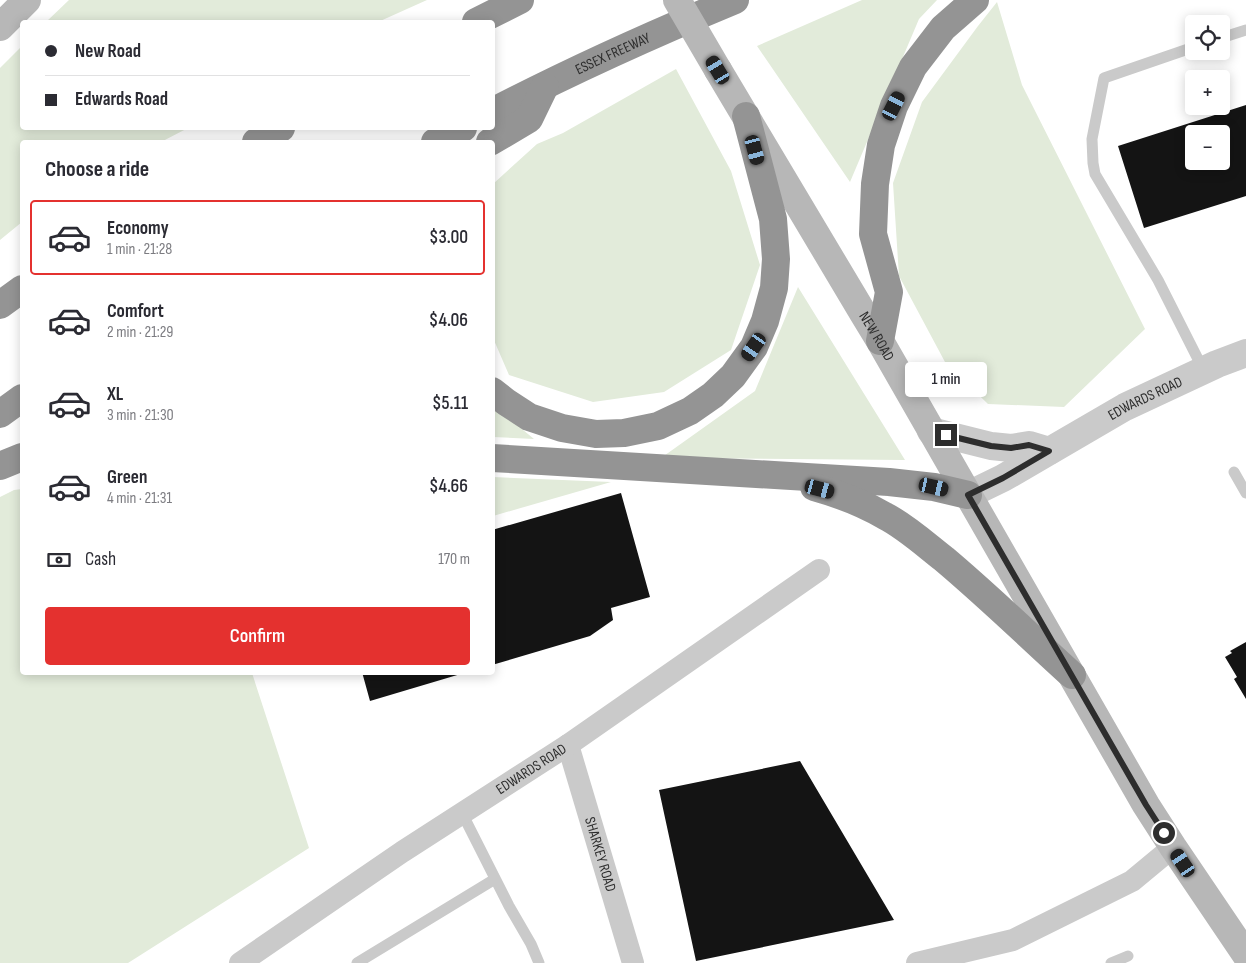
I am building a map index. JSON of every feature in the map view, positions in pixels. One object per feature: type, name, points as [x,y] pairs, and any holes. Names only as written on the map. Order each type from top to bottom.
[{"type":"highway","points":[[480,20],[520,0]]},
{"type":"highway","name":"ESSEX FREEWAY","points":[[495,111],[659,32],[735,0]]},
{"type":"highway","points":[[880,342],[889,292],[873,234],[875,184],[881,145],[894,106],[913,67],[943,28],[975,0]]},
{"type":"highway","points":[[493,140],[529,119],[545,86]]},
{"type":"highway","points":[[495,393],[529,416],[562,428],[596,434],[624,433],[658,426],[690,411],[713,395],[733,376],[754,347],[765,321],[774,288],[776,259],[773,219],[746,116]]},
{"type":"highway","points":[[260,140],[277,130]]},
{"type":"highway","points":[[439,140],[459,130]]},
{"type":"highway","points":[[0,305],[20,290]]},
{"type":"highway","points":[[0,414],[20,399]]},
{"type":"highway","points":[[495,458],[889,482],[934,487],[968,495]]},
{"type":"highway","points":[[0,466],[20,459]]},
{"type":"highway","points":[[749,474],[792,481],[835,493],[887,517],[926,544],[1072,675]]},
{"type":"main road","points":[[0,27],[27,0]]},
{"type":"main road","name":"NEW ROAD","points":[[677,0],[880,342],[1146,805],[1246,955]]},
{"type":"street","name":"EDWARDS ROAD","points":[[968,495],[1003,478],[1126,407],[1246,353]]},
{"type":"street","points":[[931,431],[991,446],[1011,448],[1029,445],[1049,451]]},
{"type":"street","name":"EDWARDS ROAD","points":[[240,963],[402,852],[568,745],[819,570]]},
{"type":"street","name":"SHARKEY ROAD","points":[[568,745],[633,963]]},
{"type":"street","points":[[917,963],[1013,940],[1132,881],[1173,847]]},
{"type":"lane","points":[[1230,35],[1246,30]]},
{"type":"lane","points":[[1185,50],[1104,78],[1092,139],[1092,151],[1095,174],[1158,280],[1204,371]]},
{"type":"lane","points":[[1234,472],[1246,492]]},
{"type":"lane","points":[[462,813],[495,879],[531,944],[539,963]]},
{"type":"lane","points":[[357,963],[495,879]]},
{"type":"lane","points":[[1110,963],[1128,956]]},
{"type":"green space","points":[[69,0],[427,0],[382,20],[48,20]]},
{"type":"green space","points":[[862,0],[937,0],[919,19],[850,182],[757,46]]},
{"type":"green space","points":[[997,2],[1022,85],[1145,329],[1064,407],[988,404],[945,362],[899,276],[893,183],[922,102]]},
{"type":"green space","points":[[20,48],[20,130],[184,130],[165,140],[20,140],[20,224],[0,240],[0,68]]},
{"type":"green space","points":[[676,69],[731,171],[760,265],[731,350],[664,392],[593,402],[509,375],[495,343],[495,182],[537,144],[563,133]]},
{"type":"green space","points":[[798,287],[905,460],[661,458],[755,391]]},
{"type":"green space","points":[[495,407],[534,439],[495,437]]},
{"type":"green space","points":[[495,477],[611,482],[495,515]]},
{"type":"green space","points":[[20,489],[20,675],[253,675],[309,848],[128,963],[0,963],[0,497]]},
{"type":"building","points":[[1246,105],[1246,196],[1144,228],[1118,146],[1215,115],[1230,115],[1230,110]]},
{"type":"building","points":[[621,493],[650,597],[611,608],[613,620],[590,636],[495,664],[495,529]]},
{"type":"building","points":[[1246,642],[1246,699],[1234,679],[1237,677],[1225,657],[1232,653],[1230,651]]},
{"type":"building","points":[[363,675],[457,675],[370,701]]},
{"type":"building","points":[[800,761],[894,920],[696,961],[659,790]]},
{"type":"route","points":[[946,435],[1001,448],[1029,445],[1049,451],[1003,478],[968,495],[1146,805],[1164,833]]}]
